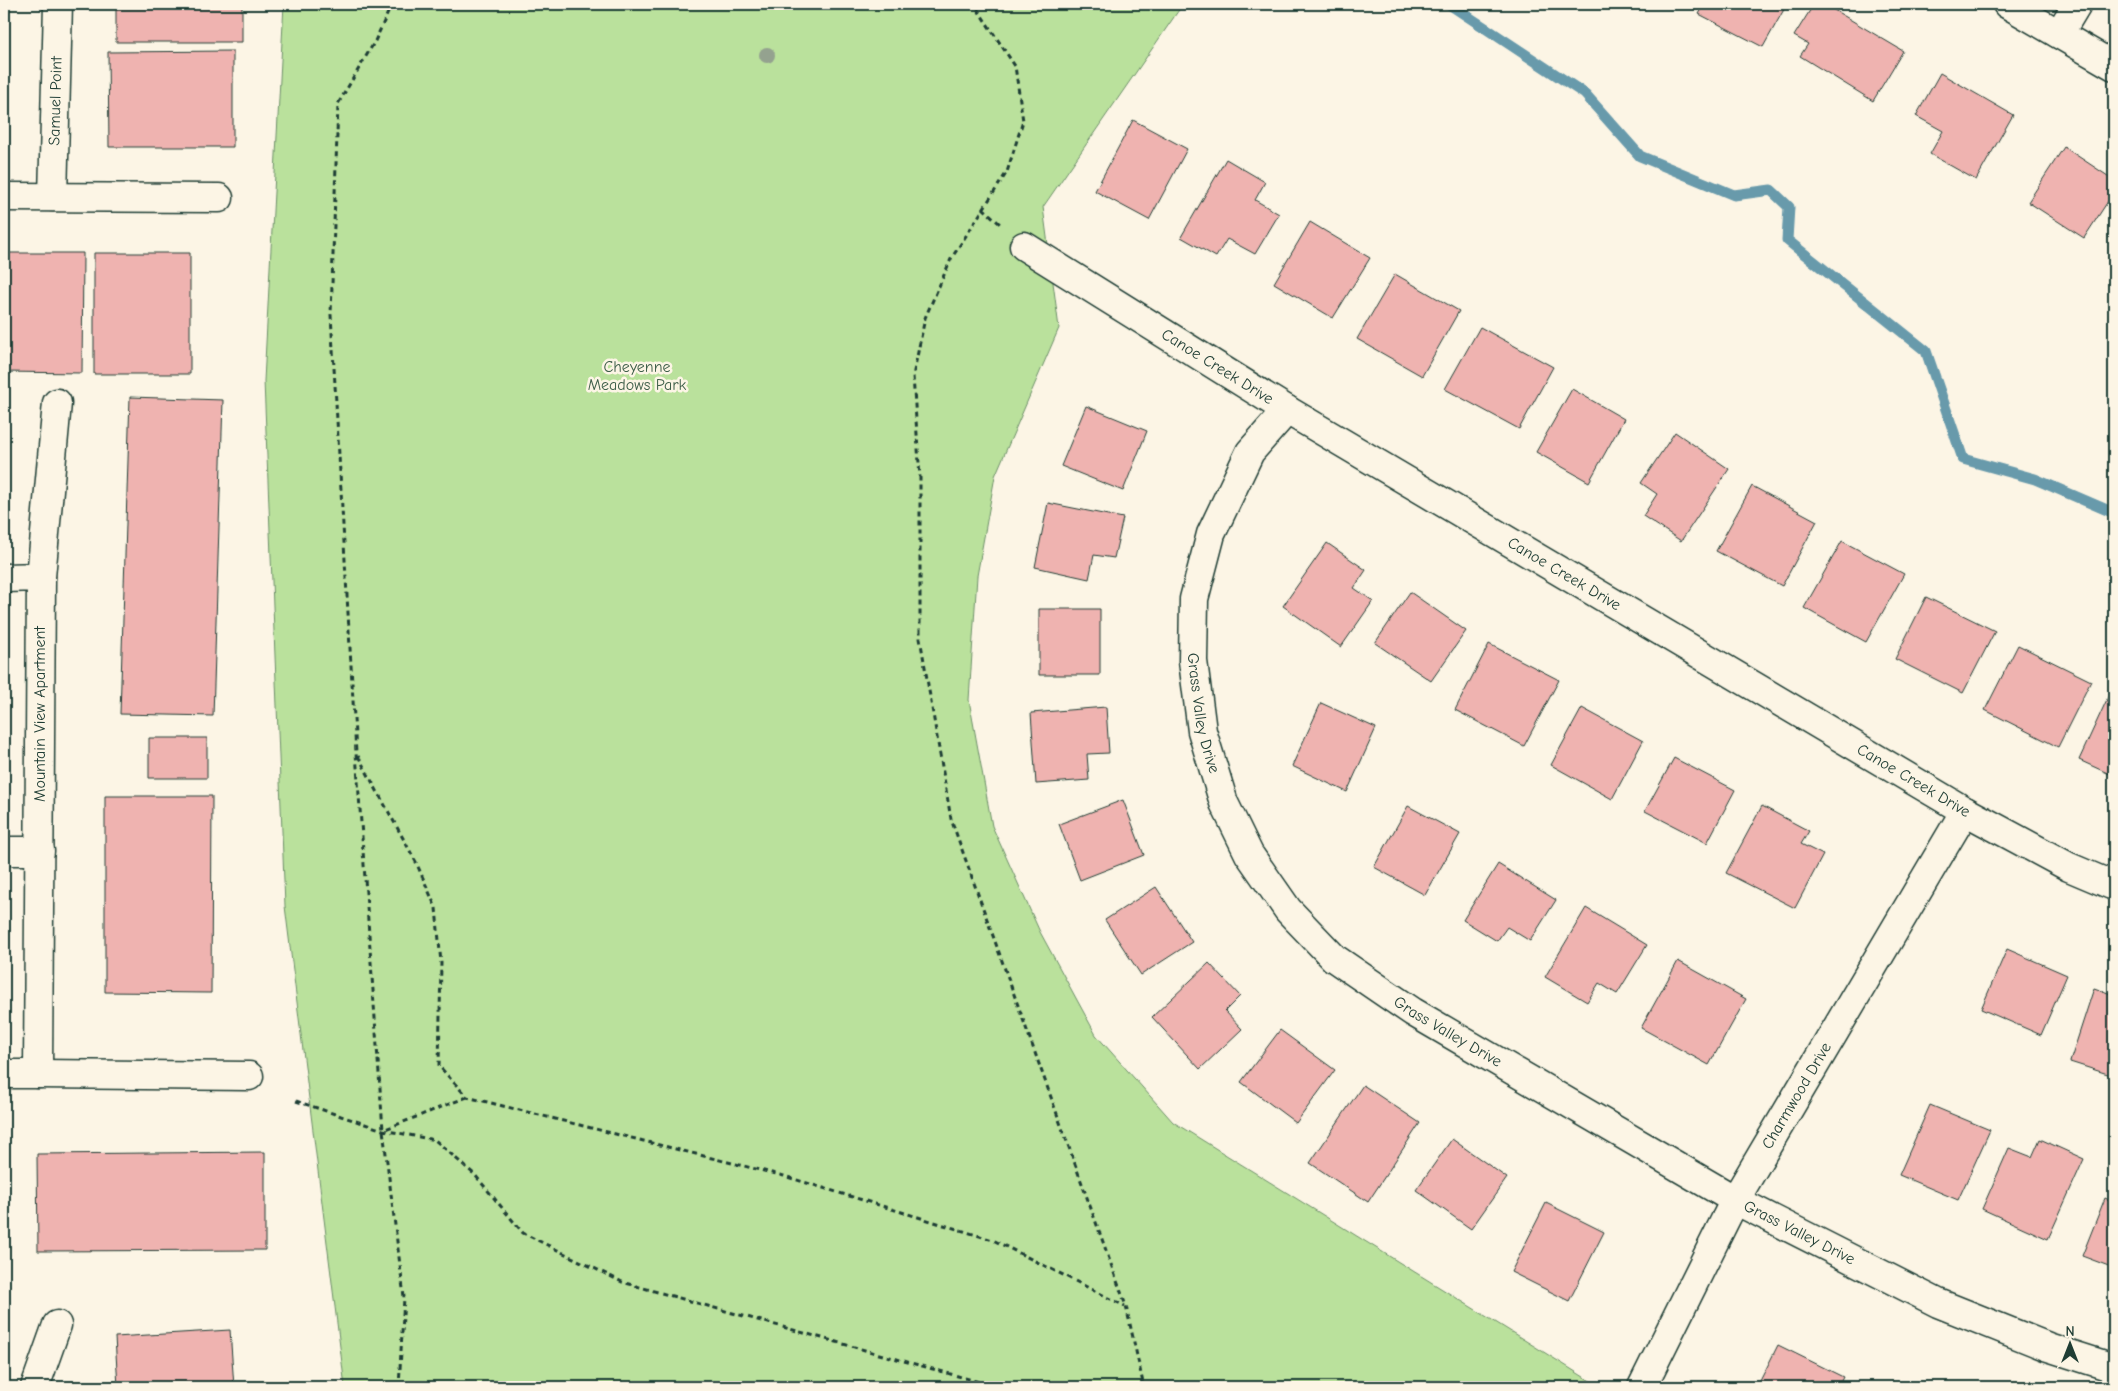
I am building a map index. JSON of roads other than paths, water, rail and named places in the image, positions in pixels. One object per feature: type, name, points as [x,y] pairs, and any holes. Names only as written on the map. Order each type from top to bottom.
[{"type":"street","name":"Samuel Point","points":[[54,197],[58,4]]},
{"type":"street","points":[[2007,4],[2114,66]]},
{"type":"street","points":[[2059,34],[2077,4]]},
{"type":"street","points":[[4,197],[219,198]]},
{"type":"street","name":"Canoe Creek Drive","points":[[1024,246],[1287,410],[1965,811],[2068,867],[2114,886]]},
{"type":"street","name":"Mountain View Apartment","points":[[38,1074],[41,577],[57,403]]},
{"type":"street","name":"Grass Valley Drive","points":[[1287,410],[1250,452],[1211,534],[1194,599],[1193,661],[1202,731],[1224,803],[1249,854],[1288,910],[1334,958],[1413,1012],[1735,1200],[1938,1302],[2048,1347],[2114,1368]]},
{"type":"street","points":[[4,578],[41,577]]},
{"type":"street","name":"Charmwood Drive","points":[[1642,1387],[1735,1200],[1965,811]]},
{"type":"street","points":[[4,851],[40,851]]},
{"type":"street","points":[[4,1074],[250,1076]]},
{"type":"street","points":[[35,1387],[57,1325]]},
{"type":"waterway","points":[[1449,4],[1585,94],[1640,156],[1734,195],[1771,190],[1789,207],[1787,240],[1926,351],[1963,459],[2035,479],[2114,513]]},
{"type":"park label","name":"Cheyenne Meadows Park","points":[[637,376]]}]
